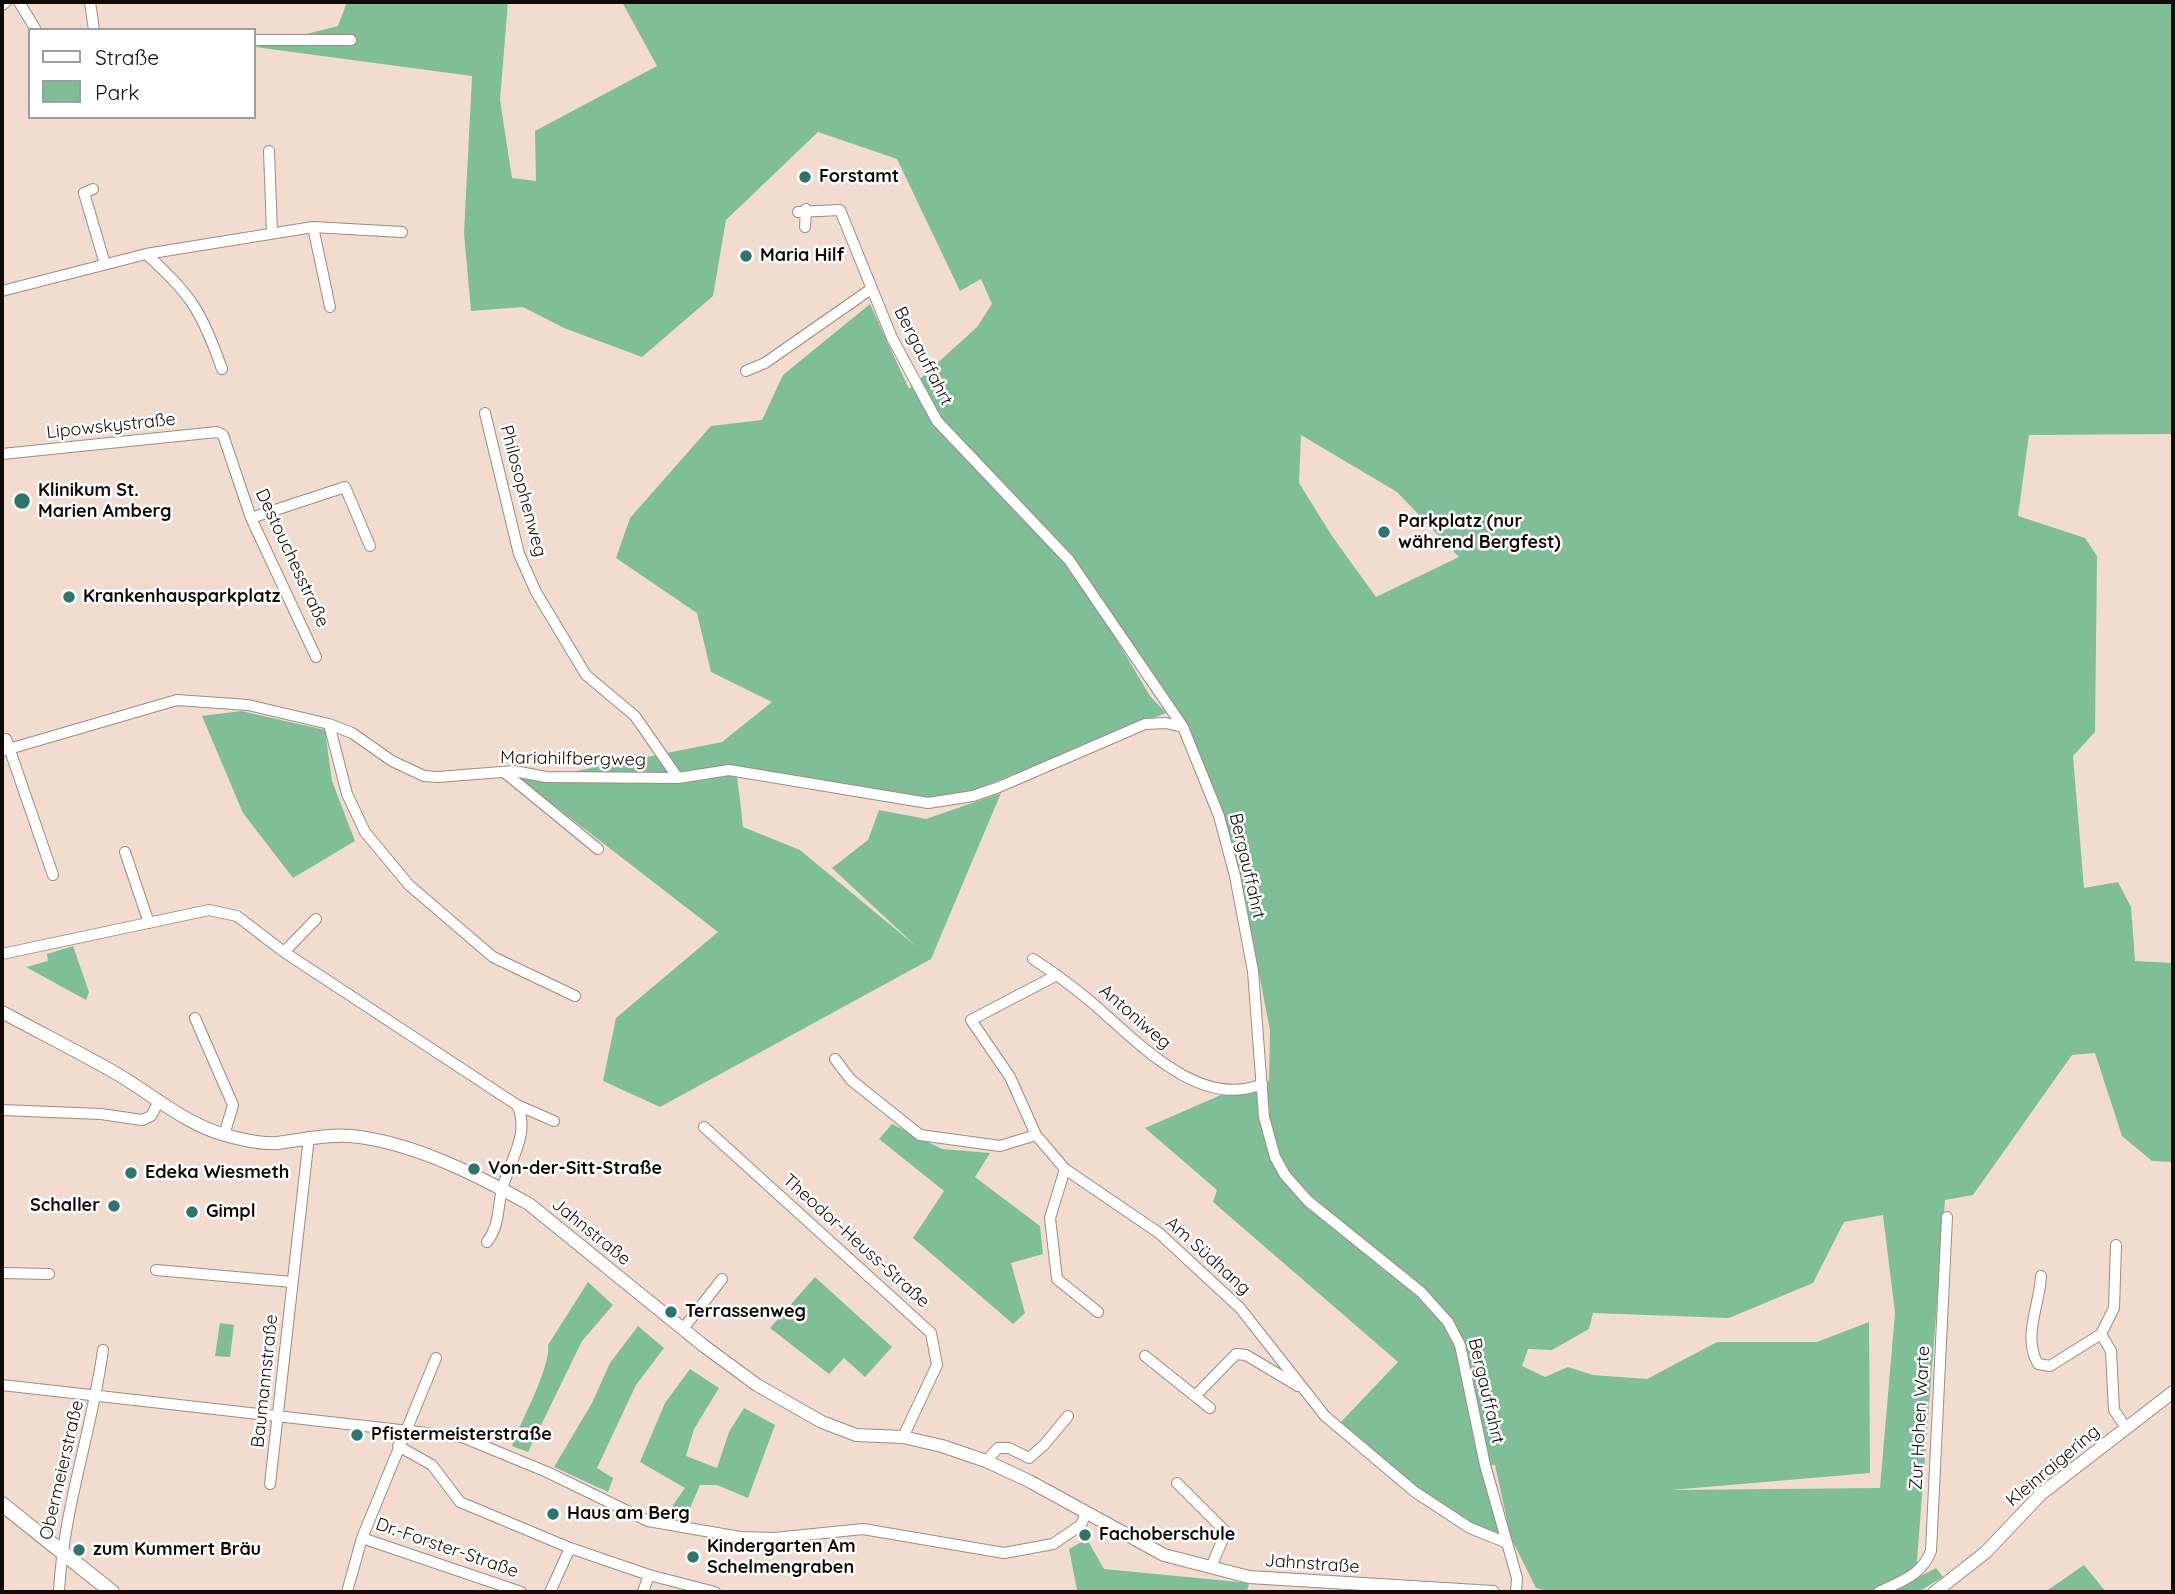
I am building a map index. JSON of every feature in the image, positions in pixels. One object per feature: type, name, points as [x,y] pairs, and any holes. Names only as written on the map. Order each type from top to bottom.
[{"type":"main road","points":[[2,1504],[112,1592]]},
{"type":"street","points":[[2,5],[6,2]]},
{"type":"street","points":[[19,2],[35,28]]},
{"type":"street","points":[[90,2],[94,28]]},
{"type":"street","points":[[256,40],[351,40]]},
{"type":"street","points":[[269,151],[272,233]]},
{"type":"street","points":[[93,189],[83,193],[106,264]]},
{"type":"street","name":"Bergauffahrt","points":[[805,227],[802,211],[841,210],[871,289],[910,377],[937,421],[1069,560],[1183,727],[1219,816],[1235,876],[1252,971],[1268,1136],[1285,1175],[1308,1201],[1421,1293],[1448,1322],[1460,1345],[1485,1465],[1517,1578],[1516,1592]]},
{"type":"street","points":[[313,226],[330,307]]},
{"type":"street","points":[[2,291],[146,254],[313,226],[402,232]]},
{"type":"street","points":[[146,254],[187,292],[205,324],[222,369]]},
{"type":"street","points":[[746,370],[765,363],[871,289]]},
{"type":"street","name":"Philosophenweg","points":[[485,414],[519,554],[536,592],[586,675],[635,716],[678,778]]},
{"type":"street","name":"Lipowskystraße","points":[[2,454],[217,432],[223,435]]},
{"type":"street","name":"Destouchesstraße","points":[[223,435],[251,518],[316,657]]},
{"type":"street","points":[[251,518],[345,486],[370,546]]},
{"type":"street","name":"Mariahilfbergweg","points":[[53,874],[6,746],[177,700],[248,705],[329,724],[352,733],[385,757],[425,775],[464,777],[504,772],[546,777],[678,778],[729,770],[928,803],[973,796],[999,787],[1145,724],[1166,723],[1183,727]]},
{"type":"street","points":[[329,724],[347,794],[365,832],[409,885],[492,957],[575,996]]},
{"type":"street","points":[[504,772],[598,849]]},
{"type":"street","points":[[125,852],[149,923]]},
{"type":"street","points":[[2,954],[209,910],[237,916],[284,952],[517,1105],[554,1121]]},
{"type":"street","points":[[284,952],[316,919]]},
{"type":"street","name":"Antoniweg","points":[[1033,959],[1057,975],[1163,1065],[1217,1088],[1245,1091],[1262,1084]]},
{"type":"street","name":"Am Südhang","points":[[1057,975],[971,1020],[1010,1077],[1036,1135],[1065,1169],[1159,1233],[1240,1308],[1325,1416],[1415,1492],[1471,1528],[1507,1543]]},
{"type":"street","name":"Jahnstraße","points":[[2,1012],[224,1135],[274,1143],[309,1137],[350,1136],[406,1149],[502,1189],[528,1204],[757,1385],[822,1422],[856,1435],[903,1437],[986,1461],[1164,1555],[1249,1577],[1493,1592]]},
{"type":"street","points":[[195,1018],[233,1105],[224,1135]]},
{"type":"street","points":[[835,1059],[850,1080],[920,1135],[1000,1146],[1036,1135]]},
{"type":"street","points":[[2,1110],[101,1114],[142,1120],[151,1116],[159,1101]]},
{"type":"street","points":[[487,1242],[496,1230],[502,1189],[519,1146],[522,1116],[517,1105]]},
{"type":"street","name":"Theodor-Heuss-Straße","points":[[704,1127],[932,1333],[937,1365],[903,1437]]},
{"type":"street","name":"Baumannstraße","points":[[270,1484],[280,1418],[309,1137]]},
{"type":"street","points":[[1065,1169],[1050,1218],[1057,1279],[1098,1312]]},
{"type":"street","name":"Zur Hohen Warte","points":[[1879,1592],[1915,1574],[1926,1563],[1931,1550],[1947,1217]]},
{"type":"street","points":[[2041,1276],[2041,1290],[2034,1306],[2032,1354],[2038,1364],[2050,1366],[2101,1334],[2114,1308],[2116,1245]]},
{"type":"street","points":[[156,1270],[292,1282]]},
{"type":"street","points":[[2,1273],[49,1274]]},
{"type":"street","points":[[683,1329],[722,1279]]},
{"type":"street","points":[[2101,1334],[2111,1351],[2113,1410],[2126,1428]]},
{"type":"street","points":[[97,1395],[103,1349]]},
{"type":"street","name":"Am Südhang","points":[[1195,1396],[1236,1354],[1246,1355],[1307,1391]]},
{"type":"street","points":[[1145,1356],[1210,1408]]},
{"type":"street","points":[[347,1592],[362,1538],[436,1358]]},
{"type":"street","points":[[2,1385],[461,1437],[547,1472],[648,1521],[740,1537],[774,1538],[863,1529],[1004,1553],[1054,1545],[1081,1525],[1086,1513]]},
{"type":"street","name":"Kleinraigering","points":[[1935,1592],[1962,1574],[2041,1494],[2173,1392]]},
{"type":"street","name":"Obermeierstraße","points":[[58,1592],[61,1553],[97,1395]]},
{"type":"street","points":[[986,1461],[998,1448],[1009,1448],[1030,1458],[1068,1416]]},
{"type":"street","points":[[398,1446],[432,1465],[460,1502],[570,1548],[690,1589],[715,1592]]},
{"type":"street","points":[[1177,1483],[1226,1532],[1211,1567]]},
{"type":"street","name":"Dr.-Forster-Straße","points":[[362,1538],[521,1592]]},
{"type":"street","points":[[550,1592],[570,1548]]},
{"type":"street","points":[[643,1592],[649,1575]]},
{"type":"green space","points":[[347,2],[508,2],[500,100],[512,178],[536,181],[535,131],[657,66],[622,2],[2173,2],[2173,434],[2029,435],[2018,516],[2085,538],[2097,556],[2095,732],[2073,756],[2084,888],[2118,882],[2131,907],[2135,961],[2173,963],[2173,1162],[2152,1161],[2122,1136],[2095,1053],[2072,1055],[1973,1195],[1945,1200],[1916,1573],[1869,1592],[1551,1592],[1536,1588],[1511,1538],[1495,1465],[1485,1465],[1460,1344],[1468,1412],[1500,1535],[1477,1526],[1435,1501],[1340,1423],[1398,1362],[1213,1202],[1217,1190],[1145,1128],[1221,1095],[1245,1091],[1269,1081],[1270,1031],[1250,926],[1224,821],[1186,721],[1077,573],[1150,696],[1166,713],[932,807],[737,775],[743,827],[800,850],[917,947],[832,868],[868,840],[879,810],[926,819],[1001,793],[931,959],[660,1107],[603,1081],[616,1018],[718,932],[520,779],[546,777],[722,742],[772,702],[711,672],[697,613],[616,558],[630,518],[711,426],[762,420],[783,375],[870,304],[909,389],[977,327],[992,304],[981,279],[960,291],[897,159],[818,132],[726,220],[713,296],[642,357],[564,328],[523,307],[471,311],[464,233],[472,76],[256,47],[338,26]],"holes":[[[1301,435],[1397,492],[1459,557],[1376,597],[1332,536],[1299,483]],[[1883,1215],[1895,1313],[1880,1488],[1671,1490],[1870,1473],[1869,1322],[1817,1342],[1717,1342],[1647,1379],[1593,1375],[1568,1367],[1545,1377],[1522,1366],[1528,1349],[1552,1350],[1589,1329],[1593,1313],[1729,1318],[1813,1283],[1844,1222]]]},
{"type":"green space","points":[[241,711],[325,730],[332,781],[355,841],[293,878],[243,813],[202,716]]},
{"type":"green space","points":[[73,946],[89,992],[86,1000],[26,967],[48,961],[47,954]]},
{"type":"green space","points":[[892,1124],[942,1149],[990,1153],[975,1177],[1040,1226],[1043,1254],[1011,1263],[1025,1313],[1013,1324],[913,1238],[944,1191],[879,1139]]},
{"type":"green space","points":[[815,1277],[892,1347],[865,1377],[844,1358],[829,1374],[770,1328]]},
{"type":"green space","points":[[588,1282],[613,1305],[582,1341],[528,1452],[512,1446],[545,1367],[548,1345]]},
{"type":"green space","points":[[220,1323],[234,1325],[230,1357],[215,1356]]},
{"type":"green space","points":[[638,1326],[664,1348],[636,1385],[597,1468],[613,1478],[608,1492],[554,1467],[592,1403],[610,1363]]},
{"type":"green space","points":[[690,1369],[719,1388],[694,1429],[686,1456],[717,1468],[729,1432],[744,1408],[775,1425],[748,1498],[717,1485],[700,1485],[686,1517],[666,1515],[685,1488],[640,1462],[665,1403]]},
{"type":"green space","points":[[1087,1539],[1104,1569],[1249,1583],[1247,1592],[1081,1592],[1077,1590],[1069,1549]]},
{"type":"green space","points":[[2084,1565],[2106,1592],[2045,1592]]},
{"type":"green space","points":[[1936,1568],[1943,1577],[1918,1592],[1890,1592]]},
{"type":"place","name":"Forstamt","points":[[805,177]]},
{"type":"place","name":"Maria Hilf","points":[[746,256]]},
{"type":"place","name":"Klinikum St. Marien Amberg","points":[[22,501]]},
{"type":"place","name":"Parkplatz (nur während Bergfest)","points":[[1384,532]]},
{"type":"place","name":"Krankenhausparkplatz","points":[[69,597]]},
{"type":"place","name":"Von-der-Sitt-Straße","points":[[474,1169]]},
{"type":"place","name":"Edeka Wiesmeth","points":[[131,1173]]},
{"type":"place","name":"Schaller","points":[[114,1206]]},
{"type":"place","name":"Gimpl","points":[[192,1212]]},
{"type":"place","name":"Terrassenweg","points":[[671,1312]]},
{"type":"place","name":"Pfistermeisterstraße","points":[[357,1435]]},
{"type":"place","name":"Haus am Berg","points":[[553,1514]]},
{"type":"place","name":"Fachoberschule","points":[[1085,1535]]},
{"type":"place","name":"zum Kummert Bräu","points":[[79,1550]]},
{"type":"place","name":"Kindergarten Am Schelmengraben","points":[[693,1557]]}]
